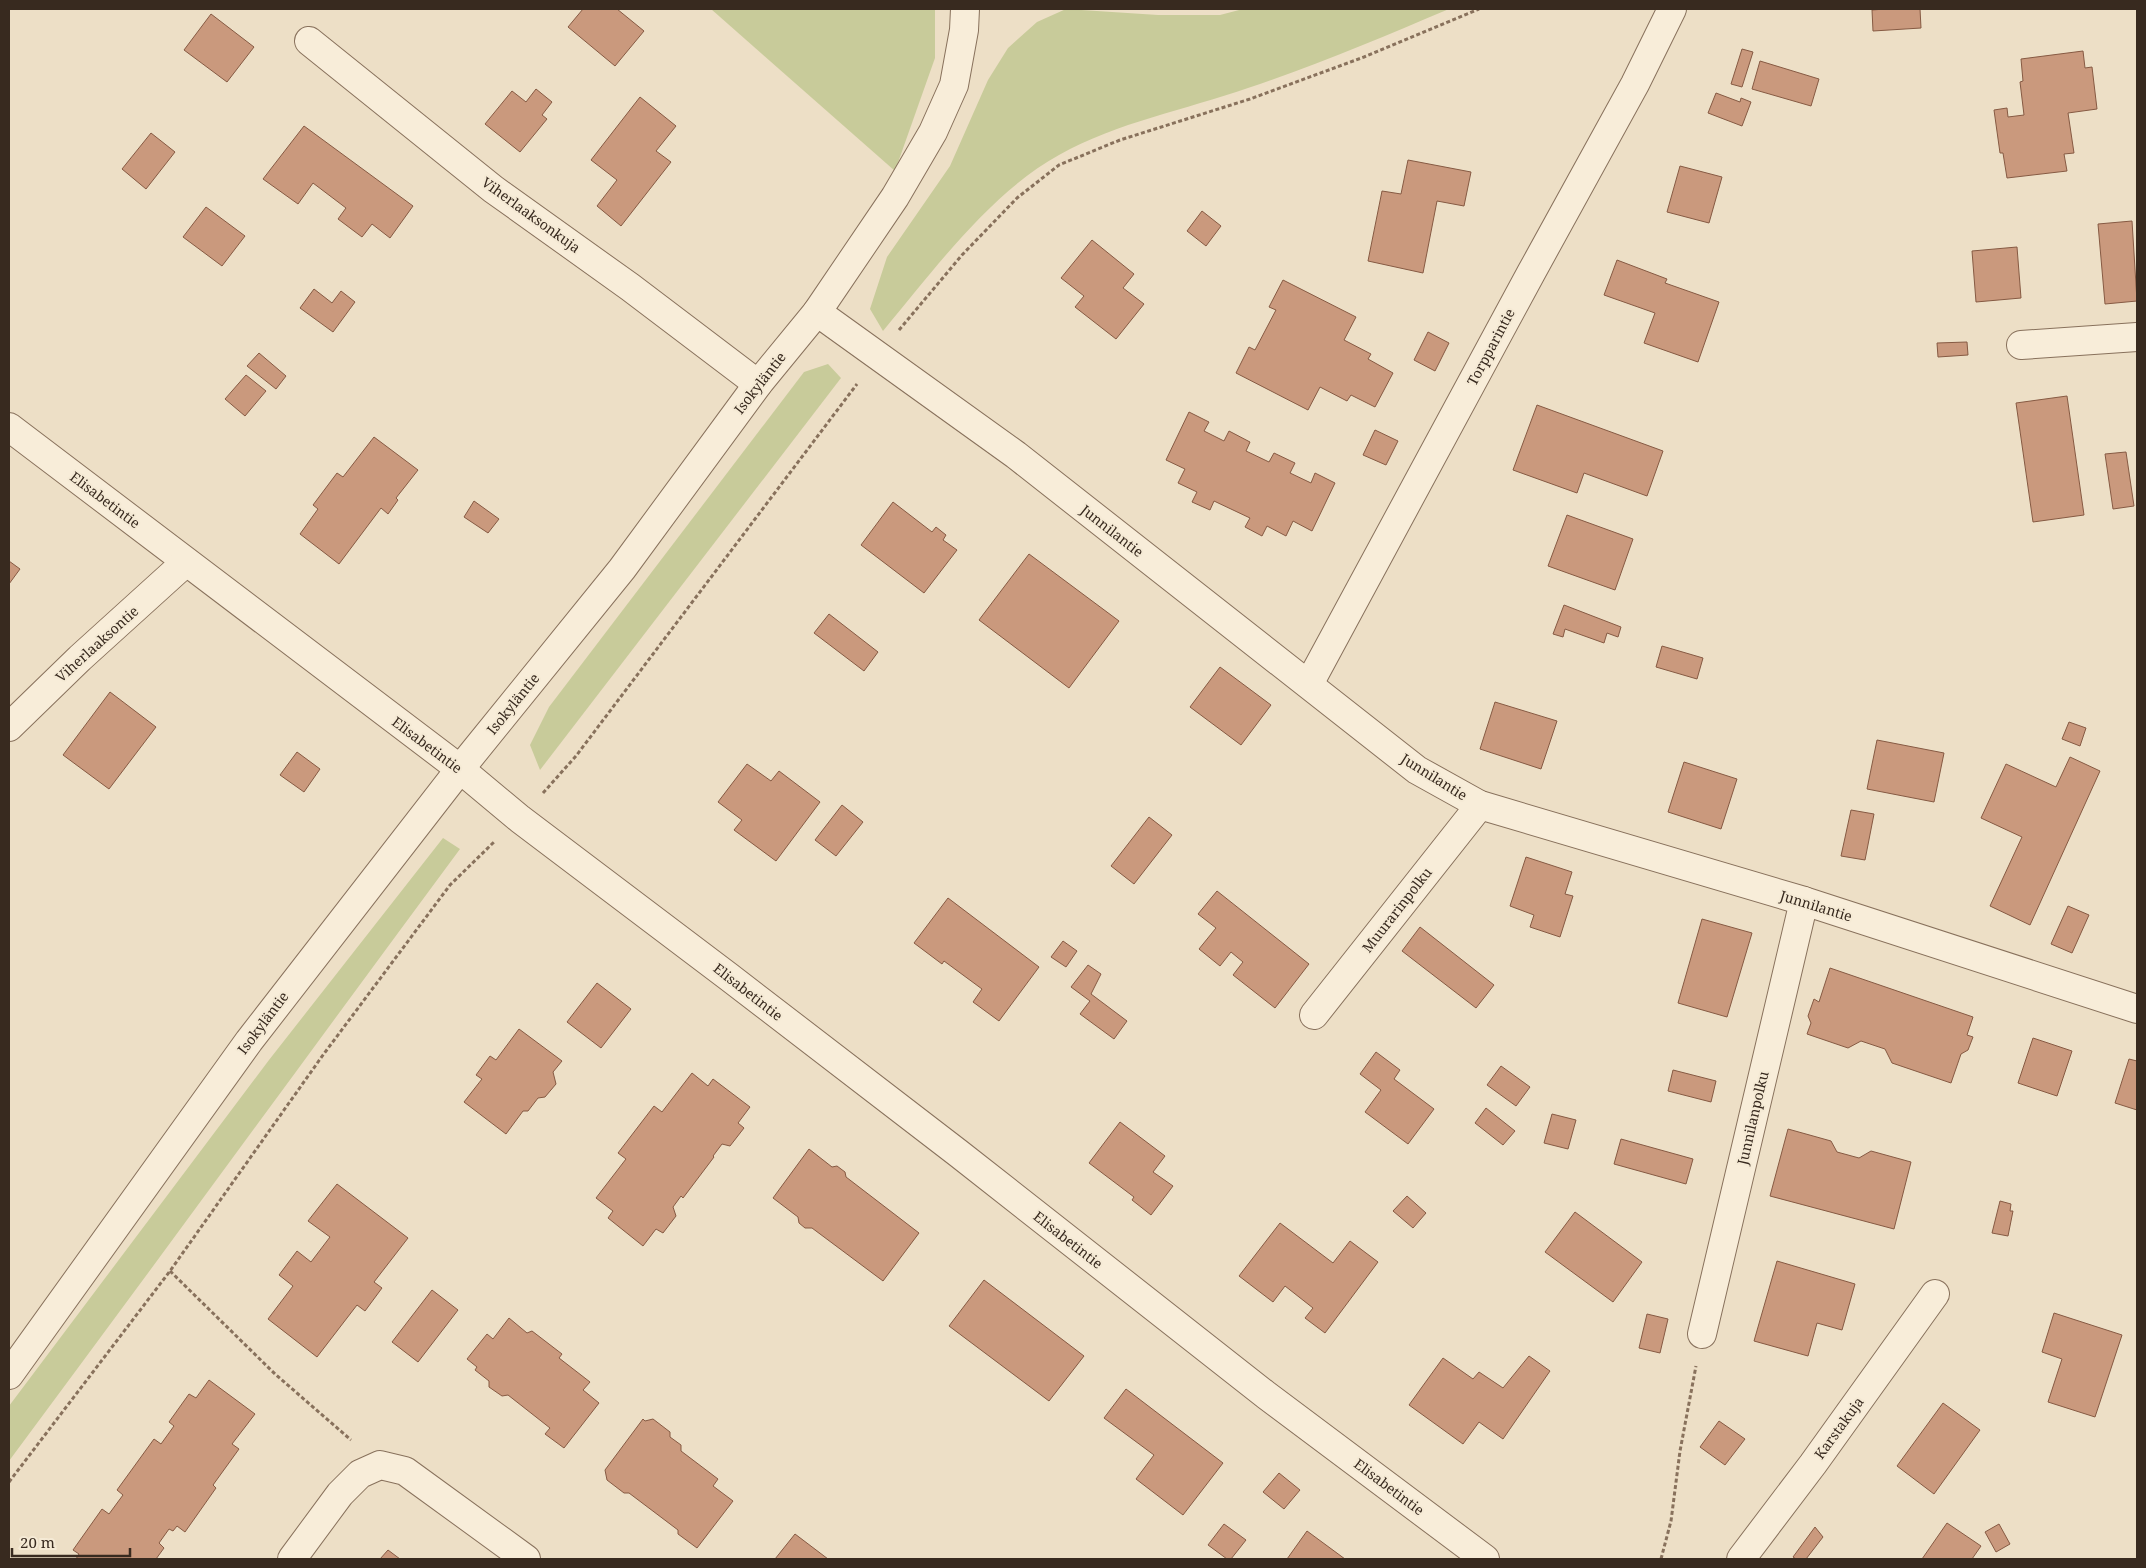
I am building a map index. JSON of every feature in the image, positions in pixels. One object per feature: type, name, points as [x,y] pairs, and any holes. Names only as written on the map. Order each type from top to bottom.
[{"type":"street","name":"Isokyläntie","points":[[9,1375],[249,1041],[460,769],[622,569],[758,384],[817,312],[894,197],[933,132],[954,85],[964,30],[965,9]]},
{"type":"street","name":"Torpparintie","points":[[1309,684],[1521,290],[1635,84],[1672,9]]},
{"type":"street","name":"Viherlaaksonkuja","points":[[309,41],[493,189],[630,287],[758,384]]},
{"type":"street","name":"Junnilantie","points":[[817,312],[1016,455],[1417,770],[1480,805],[1804,902],[2137,1009]]},
{"type":"street","points":[[2021,345],[2137,338]]},
{"type":"street","name":"Elisabetintie","points":[[9,427],[460,769],[520,819],[958,1153],[1273,1400],[1486,1559]]},
{"type":"street","name":"Viherlaaksontie","points":[[9,726],[80,658],[186,562]]},
{"type":"street","name":"Muurarinpolku","points":[[1314,1015],[1480,805]]},
{"type":"street","name":"Junnilanpolku","points":[[1702,1334],[1804,902]]},
{"type":"street","name":"Karstakuja","points":[[1741,1559],[1813,1464],[1935,1294]]},
{"type":"street","points":[[292,1559],[340,1494],[360,1474],[380,1465],[405,1471],[526,1559]]},
{"type":"path","points":[[9,1482],[170,1271],[323,1054],[450,885],[520,819],[576,756],[878,356],[969,248],[1017,198],[1060,165],[1120,140],[1250,99],[1294,83],[1364,57],[1479,9]]},
{"type":"path","points":[[170,1271],[275,1374],[380,1465]]},
{"type":"path","points":[[1661,1559],[1671,1521],[1680,1451],[1702,1334]]},
{"type":"green space","points":[[711,9],[935,9],[935,58],[895,171]]},
{"type":"green space","points":[[1066,9],[1158,15],[1220,15],[1243,9],[1449,9],[1299,70],[1224,96],[1128,125],[1059,155],[1009,190],[986,212],[942,259],[883,331],[870,309],[887,257],[950,166],[988,80],[1008,48],[1037,22]]},
{"type":"green space","points":[[828,364],[841,378],[540,770],[530,745],[549,707],[804,372]]},
{"type":"green space","points":[[443,838],[460,849],[9,1461],[9,1406],[269,1060]]},
{"type":"building","points":[[583,9],[617,9],[644,31],[615,66],[568,27]]},
{"type":"building","points":[[1920,9],[1921,28],[1873,31],[1872,10]]},
{"type":"building","points":[[211,14],[254,47],[227,82],[184,50]]},
{"type":"building","points":[[1742,49],[1753,52],[1742,87],[1731,84]]},
{"type":"building","points":[[2083,51],[2085,68],[2092,67],[2097,109],[2068,113],[2074,153],[2064,154],[2067,171],[2007,178],[2003,153],[2000,153],[1994,110],[2007,108],[2008,117],[2024,115],[2020,82],[2023,81],[2021,59]]},
{"type":"building","points":[[1760,61],[1819,79],[1811,106],[1752,89]]},
{"type":"building","points":[[536,89],[552,102],[542,115],[547,119],[520,152],[485,124],[512,91],[526,102]]},
{"type":"building","points":[[1716,93],[1740,102],[1741,98],[1751,102],[1742,126],[1708,113]]},
{"type":"building","points":[[640,97],[676,126],[656,151],[671,162],[621,226],[597,206],[617,180],[591,160]]},
{"type":"building","points":[[304,126],[413,206],[390,238],[372,224],[362,237],[338,219],[346,208],[313,183],[298,204],[263,179]]},
{"type":"building","points":[[151,133],[175,152],[146,189],[122,169]]},
{"type":"building","points":[[1408,160],[1471,172],[1464,206],[1437,201],[1423,273],[1368,261],[1382,191],[1401,194]]},
{"type":"building","points":[[1680,166],[1722,177],[1709,223],[1667,212]]},
{"type":"building","points":[[206,207],[245,236],[222,266],[183,237]]},
{"type":"building","points":[[1202,211],[1221,226],[1206,246],[1187,231]]},
{"type":"building","points":[[2132,221],[2137,301],[2105,304],[2098,224]]},
{"type":"building","points":[[1092,240],[1134,274],[1123,288],[1144,304],[1116,339],[1075,307],[1084,296],[1061,278]]},
{"type":"building","points":[[2017,247],[2021,298],[1976,302],[1972,251]]},
{"type":"building","points":[[1617,260],[1667,279],[1665,283],[1719,302],[1698,362],[1644,343],[1655,313],[1604,295]]},
{"type":"building","points":[[1283,280],[1356,317],[1344,340],[1371,354],[1368,359],[1393,373],[1375,407],[1351,395],[1347,401],[1320,387],[1308,410],[1236,373],[1249,347],[1255,350],[1276,310],[1269,307]]},
{"type":"building","points":[[314,289],[332,303],[341,291],[355,302],[333,332],[300,308]]},
{"type":"building","points":[[1428,332],[1449,343],[1435,371],[1414,360]]},
{"type":"building","points":[[1967,342],[1968,355],[1938,357],[1937,343]]},
{"type":"building","points":[[259,353],[286,376],[276,389],[247,366]]},
{"type":"building","points":[[246,375],[266,391],[245,416],[225,399]]},
{"type":"building","points":[[2067,396],[2084,515],[2033,522],[2016,403]]},
{"type":"building","points":[[1537,405],[1663,451],[1647,496],[1584,473],[1577,493],[1513,470]]},
{"type":"building","points":[[1189,412],[1209,422],[1204,431],[1224,441],[1229,431],[1250,442],[1246,451],[1269,462],[1274,453],[1295,463],[1290,473],[1311,483],[1315,473],[1335,483],[1312,531],[1293,521],[1286,536],[1267,526],[1262,536],[1245,527],[1250,518],[1214,501],[1210,510],[1192,502],[1197,492],[1178,483],[1185,469],[1166,460]]},
{"type":"building","points":[[1375,430],[1398,441],[1386,465],[1363,455]]},
{"type":"building","points":[[374,437],[418,470],[396,498],[398,500],[388,514],[381,508],[339,564],[300,534],[318,509],[313,505],[337,473],[343,477]]},
{"type":"building","points":[[2126,452],[2134,506],[2113,509],[2105,454]]},
{"type":"building","points":[[474,501],[499,519],[488,533],[464,517]]},
{"type":"building","points":[[893,502],[932,532],[936,527],[946,535],[943,540],[957,550],[924,593],[861,545]]},
{"type":"building","points":[[1567,515],[1633,539],[1615,590],[1548,566]]},
{"type":"building","points":[[1029,554],[1119,621],[1069,688],[979,620]]},
{"type":"building","points":[[9,561],[20,569],[9,584]]},
{"type":"building","points":[[1564,605],[1621,627],[1618,637],[1607,633],[1604,643],[1565,629],[1563,637],[1553,634]]},
{"type":"building","points":[[829,614],[878,652],[864,671],[814,633]]},
{"type":"building","points":[[1662,646],[1703,658],[1697,679],[1656,667]]},
{"type":"building","points":[[1220,667],[1271,705],[1241,745],[1190,707]]},
{"type":"building","points":[[110,692],[156,727],[109,789],[63,755]]},
{"type":"building","points":[[1495,702],[1557,721],[1541,769],[1480,749]]},
{"type":"building","points":[[2069,722],[2086,728],[2080,746],[2062,739]]},
{"type":"building","points":[[1877,740],[1944,753],[1934,802],[1867,789]]},
{"type":"building","points":[[297,752],[320,769],[304,792],[280,775]]},
{"type":"building","points":[[2070,757],[2100,771],[2030,925],[1990,906],[2022,837],[1981,818],[2006,764],[2056,787]]},
{"type":"building","points":[[1684,762],[1737,779],[1721,829],[1668,812]]},
{"type":"building","points":[[747,764],[771,781],[779,771],[820,802],[776,861],[734,830],[742,820],[718,802]]},
{"type":"building","points":[[842,805],[863,822],[836,856],[815,840]]},
{"type":"building","points":[[1851,810],[1874,814],[1865,860],[1841,856]]},
{"type":"building","points":[[1149,817],[1172,835],[1134,884],[1111,866]]},
{"type":"building","points":[[1526,857],[1572,872],[1565,894],[1573,896],[1560,937],[1530,927],[1534,915],[1510,906]]},
{"type":"building","points":[[1217,891],[1309,964],[1275,1008],[1233,975],[1243,962],[1231,952],[1220,966],[1199,949],[1216,928],[1198,914]]},
{"type":"building","points":[[948,898],[1039,967],[999,1021],[973,1002],[982,989],[944,961],[942,964],[914,943]]},
{"type":"building","points":[[2068,906],[2089,915],[2072,953],[2051,944]]},
{"type":"building","points":[[1702,919],[1752,933],[1727,1017],[1678,1003]]},
{"type":"building","points":[[1420,927],[1494,985],[1476,1008],[1402,951]]},
{"type":"building","points":[[1063,941],[1077,951],[1066,967],[1051,957]]},
{"type":"building","points":[[1088,965],[1101,974],[1091,994],[1127,1021],[1114,1039],[1080,1014],[1090,1001],[1071,987]]},
{"type":"building","points":[[1830,968],[1973,1017],[1967,1035],[1973,1037],[1968,1050],[1961,1054],[1951,1083],[1892,1063],[1885,1049],[1861,1041],[1848,1048],[1807,1034],[1811,1023],[1808,1016],[1814,999],[1819,1002]]},
{"type":"building","points":[[597,983],[631,1009],[601,1048],[567,1022]]},
{"type":"building","points":[[519,1029],[562,1061],[553,1072],[556,1084],[545,1097],[538,1098],[528,1111],[523,1111],[506,1134],[464,1102],[482,1079],[476,1075],[490,1056],[496,1060]]},
{"type":"building","points":[[2033,1038],[2072,1051],[2057,1096],[2018,1083]]},
{"type":"building","points":[[1376,1052],[1400,1070],[1394,1079],[1434,1109],[1408,1144],[1365,1112],[1381,1090],[1360,1074]]},
{"type":"building","points":[[2129,1059],[2137,1061],[2137,1110],[2115,1103]]},
{"type":"building","points":[[1501,1066],[1530,1087],[1516,1106],[1487,1085]]},
{"type":"building","points":[[1673,1070],[1716,1081],[1711,1102],[1668,1091]]},
{"type":"building","points":[[692,1073],[708,1086],[713,1079],[750,1107],[738,1123],[744,1128],[730,1146],[722,1144],[683,1198],[681,1196],[673,1207],[676,1216],[663,1233],[656,1229],[643,1246],[608,1218],[613,1211],[596,1198],[626,1159],[618,1153],[654,1106],[662,1112]]},
{"type":"building","points":[[1486,1108],[1515,1131],[1503,1145],[1475,1123]]},
{"type":"building","points":[[1552,1114],[1576,1120],[1568,1149],[1544,1143]]},
{"type":"building","points":[[1120,1122],[1165,1156],[1153,1172],[1173,1186],[1151,1215],[1132,1200],[1134,1197],[1089,1163]]},
{"type":"building","points":[[1788,1129],[1831,1141],[1837,1152],[1859,1158],[1871,1151],[1911,1162],[1894,1229],[1770,1196]]},
{"type":"building","points":[[1621,1139],[1693,1159],[1686,1184],[1614,1164]]},
{"type":"building","points":[[809,1149],[832,1167],[837,1166],[845,1172],[846,1177],[919,1233],[883,1281],[812,1228],[805,1228],[799,1223],[798,1217],[773,1198]]},
{"type":"building","points":[[337,1184],[408,1238],[374,1282],[382,1288],[365,1311],[357,1305],[317,1357],[268,1319],[293,1286],[279,1275],[297,1251],[311,1262],[330,1237],[308,1221]]},
{"type":"building","points":[[1407,1196],[1426,1213],[1413,1228],[1393,1211]]},
{"type":"building","points":[[2000,1201],[2011,1204],[2010,1211],[2013,1211],[2008,1236],[1992,1233]]},
{"type":"building","points":[[1575,1212],[1642,1262],[1613,1302],[1545,1252]]},
{"type":"building","points":[[1280,1223],[1333,1263],[1350,1241],[1378,1262],[1325,1333],[1305,1318],[1313,1308],[1285,1286],[1273,1302],[1239,1276]]},
{"type":"building","points":[[1777,1261],[1855,1284],[1842,1330],[1817,1323],[1808,1356],[1754,1341]]},
{"type":"building","points":[[984,1280],[1084,1356],[1049,1401],[949,1326]]},
{"type":"building","points":[[432,1290],[458,1310],[418,1362],[392,1342]]},
{"type":"building","points":[[2054,1313],[2122,1335],[2095,1417],[2048,1402],[2062,1359],[2042,1352]]},
{"type":"building","points":[[1647,1314],[1668,1319],[1660,1353],[1639,1348]]},
{"type":"building","points":[[509,1318],[527,1333],[532,1331],[562,1354],[559,1358],[590,1382],[583,1390],[599,1403],[564,1448],[545,1434],[550,1428],[508,1395],[502,1396],[489,1387],[489,1381],[475,1370],[477,1367],[467,1359],[487,1334],[493,1339]]},
{"type":"building","points":[[1529,1356],[1550,1371],[1503,1439],[1479,1422],[1463,1444],[1409,1405],[1443,1358],[1473,1379],[1479,1372],[1503,1388]]},
{"type":"building","points":[[209,1380],[255,1414],[232,1444],[239,1449],[213,1485],[216,1488],[185,1532],[177,1526],[173,1531],[169,1529],[159,1543],[164,1548],[156,1559],[76,1559],[79,1554],[73,1550],[102,1509],[109,1514],[123,1495],[117,1490],[154,1439],[161,1444],[174,1426],[169,1422],[189,1394],[196,1398]]},
{"type":"building","points":[[1126,1389],[1223,1463],[1183,1515],[1136,1479],[1154,1455],[1104,1418]]},
{"type":"building","points":[[1943,1403],[1980,1430],[1934,1494],[1897,1466]]},
{"type":"building","points":[[643,1419],[645,1421],[653,1419],[670,1432],[670,1437],[681,1445],[681,1451],[718,1479],[713,1486],[733,1501],[697,1548],[678,1534],[678,1530],[629,1493],[624,1493],[607,1480],[605,1470]]},
{"type":"building","points":[[1719,1421],[1745,1439],[1725,1465],[1700,1447]]},
{"type":"building","points":[[1279,1473],[1300,1490],[1284,1509],[1263,1492]]},
{"type":"building","points":[[1947,1523],[1981,1546],[1972,1559],[1922,1559]]},
{"type":"building","points":[[1224,1524],[1246,1540],[1231,1559],[1227,1559],[1208,1545]]},
{"type":"building","points":[[1999,1524],[2010,1544],[1996,1552],[1985,1532]]},
{"type":"building","points":[[1815,1527],[1823,1537],[1806,1559],[1796,1559],[1793,1557]]},
{"type":"building","points":[[1307,1531],[1345,1559],[1287,1559]]},
{"type":"building","points":[[795,1534],[828,1559],[775,1559]]},
{"type":"building","points":[[388,1550],[400,1559],[380,1559]]}]
